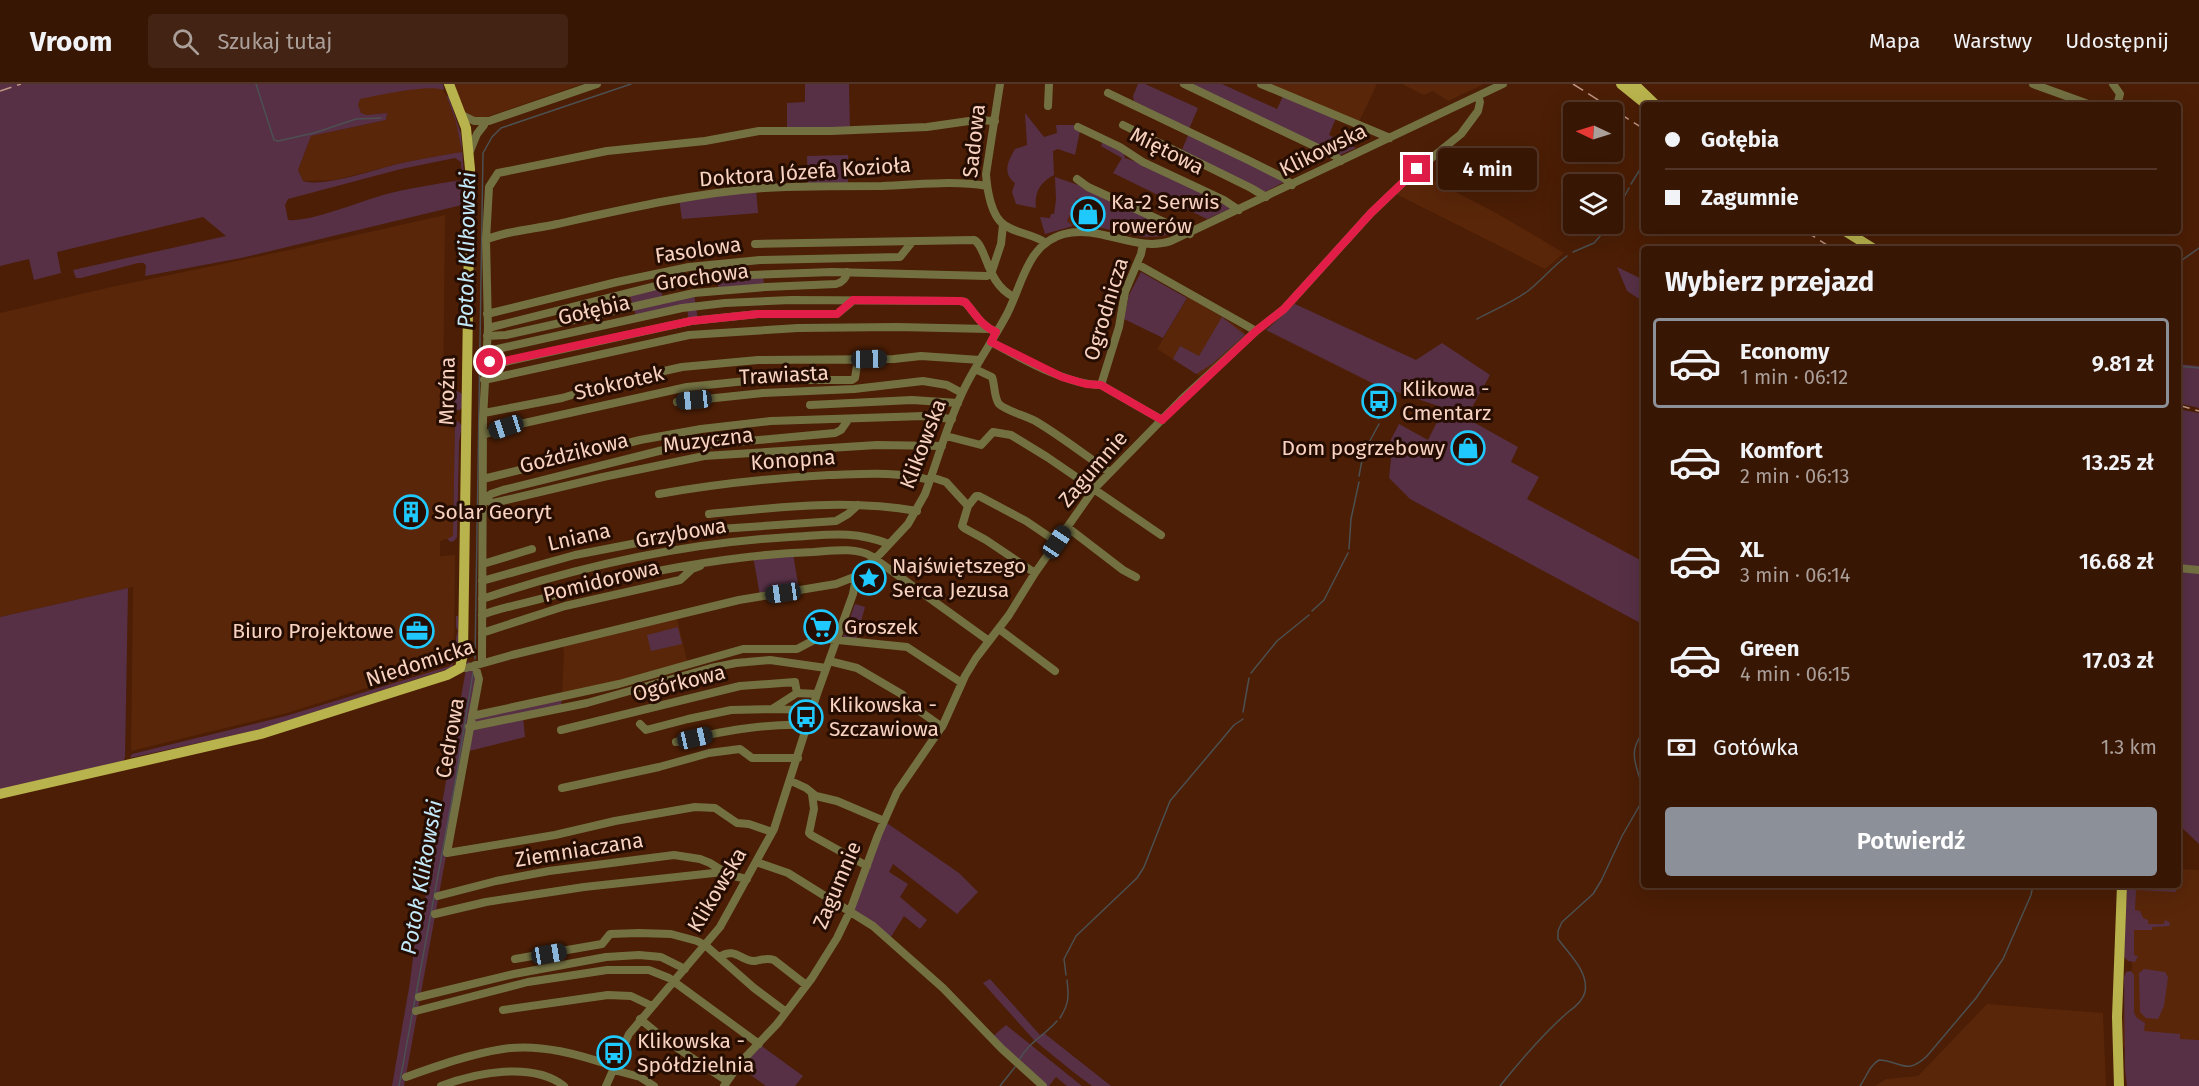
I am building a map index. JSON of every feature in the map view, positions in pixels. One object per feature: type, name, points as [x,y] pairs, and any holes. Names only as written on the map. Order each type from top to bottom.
[{"type":"main road","name":"Mroźna","points":[[449,84],[462,115],[470,124],[463,654],[460,668]]},
{"type":"main road","points":[[1621,84],[1643,102]]},
{"type":"main road","points":[[1634,84],[1653,102]]},
{"type":"main road","points":[[1850,234],[1869,246]]},
{"type":"main road","name":"Niedomicka","points":[[0,794],[261,734],[447,675],[460,668]]},
{"type":"main road","points":[[2119,1086],[2117,1017],[2122,888]]},
{"type":"street","points":[[470,124],[475,128],[597,84]]},
{"type":"street","name":"Sadowa","points":[[1000,84],[986,174],[987,186],[997,217],[1003,225]]},
{"type":"street","points":[[1048,106],[1049,84]]},
{"type":"street","points":[[1184,84],[1335,156],[1341,161]]},
{"type":"street","points":[[1261,84],[1390,138]]},
{"type":"street","name":"Klikowska","points":[[607,1086],[629,1034],[720,927],[772,832],[791,781],[817,694],[853,594],[854,577],[908,525],[931,479],[962,393],[991,342],[992,331],[1006,316],[1030,261],[1046,243],[1058,236],[1079,232],[1143,244],[1164,244],[1190,234],[1503,84]]},
{"type":"street","points":[[2033,84],[2083,102]]},
{"type":"street","points":[[2113,84],[2120,94],[2117,102]]},
{"type":"street","points":[[1108,93],[1248,160],[1284,178],[1292,185]]},
{"type":"street","name":"Zagumnie","points":[[725,1083],[806,986],[841,931],[897,792],[942,727],[962,683],[989,641],[1094,489],[1162,420],[1256,331],[1284,309],[1371,213],[1413,172],[1469,125],[1478,111],[1480,102],[1478,96]]},
{"type":"street","name":"Cedrowa","points":[[772,832],[749,824],[737,823],[715,808],[695,807],[615,821],[555,835],[447,853],[479,679],[478,664],[482,633],[483,413],[488,332],[486,240],[489,187],[498,173],[552,164],[607,151],[705,141],[759,131],[840,131],[927,127],[976,120],[995,121]]},
{"type":"street","points":[[470,155],[477,134],[487,123]]},
{"type":"street","points":[[1123,125],[1266,197]]},
{"type":"street","name":"Miętowa","points":[[1078,127],[1120,147],[1143,162],[1224,200],[1239,210]]},
{"type":"street","points":[[1077,179],[1190,234]]},
{"type":"street","name":"Doktora Józefa Kozioła","points":[[486,240],[601,213],[690,197],[747,190],[964,182],[987,186]]},
{"type":"street","points":[[1014,297],[1005,292],[991,274],[1001,244],[1003,225],[1037,236],[1046,243]]},
{"type":"street","name":"Fasolowa","points":[[755,244],[968,239],[978,242],[991,274]]},
{"type":"street","name":"Fasolowa","points":[[487,314],[678,269],[760,260],[900,257],[912,242]]},
{"type":"street","name":"Ogrodnicza","points":[[1101,385],[1119,327],[1125,292],[1143,244]]},
{"type":"street","points":[[1137,264],[1256,331]]},
{"type":"street","name":"Grochowa","points":[[488,332],[687,280],[769,273],[847,272],[987,276],[991,274]]},
{"type":"street","name":"Grochowa","points":[[488,332],[494,337],[506,335],[694,293],[766,286],[836,284],[841,283],[847,272]]},
{"type":"street","name":"Gołębia","points":[[486,349],[493,350],[687,308],[725,303],[853,300],[960,301],[965,302],[974,315],[992,331]]},
{"type":"street","name":"Gołębia","points":[[485,360],[500,363],[691,321],[758,314],[837,314],[853,300]]},
{"type":"street","points":[[484,380],[689,335],[809,328],[992,331]]},
{"type":"street","name":"Ogrodnicza","points":[[991,342],[1062,377],[1086,384],[1101,385],[1162,420]]},
{"type":"street","name":"Stokrotek","points":[[483,413],[562,398],[615,382],[682,366],[758,360],[894,359],[921,356],[980,360]]},
{"type":"street","name":"Stokrotek","points":[[483,435],[506,427],[687,387],[756,380],[852,380],[855,378],[858,359]]},
{"type":"street","points":[[975,369],[992,377],[997,401],[1001,406],[1034,420],[1056,433],[1109,472]]},
{"type":"street","name":"Trawiasta","points":[[677,402],[763,393],[854,389],[923,381],[947,385],[962,393]]},
{"type":"street","points":[[810,405],[912,400],[958,403]]},
{"type":"street","name":"Goździkowa","points":[[483,479],[669,434],[742,423],[924,416],[952,419]]},
{"type":"street","name":"Goździkowa","points":[[484,499],[490,494],[503,490],[645,453],[729,442],[835,433],[841,430],[848,420]]},
{"type":"street","points":[[946,436],[981,445],[993,432],[1011,435],[1161,535]]},
{"type":"street","name":"Muzyczna","points":[[484,499],[493,503],[506,501],[654,466],[717,455],[876,445],[942,446]]},
{"type":"street","name":"Konopna","points":[[659,494],[720,483],[788,477],[887,473],[931,479]]},
{"type":"street","points":[[931,479],[946,482],[968,506]]},
{"type":"street","points":[[1035,573],[962,526],[968,506],[976,496],[979,496],[1026,521],[1057,542]]},
{"type":"street","points":[[709,513],[790,506],[858,504],[916,511]]},
{"type":"street","name":"Lniana","points":[[482,581],[575,555],[704,530],[836,521],[849,514],[858,504]]},
{"type":"street","points":[[1067,527],[1123,570],[1136,577]]},
{"type":"street","name":"Grzybowa","points":[[482,599],[584,570],[723,543],[840,534],[865,535],[890,544]]},
{"type":"street","points":[[483,564],[532,549]]},
{"type":"street","name":"Pomidorowa","points":[[482,615],[590,586],[726,559],[839,550],[868,554],[875,559]]},
{"type":"street","name":"Pomidorowa","points":[[482,633],[566,606],[680,580],[696,567],[726,559]]},
{"type":"street","points":[[875,559],[989,641]]},
{"type":"street","points":[[2181,568],[2199,570]]},
{"type":"street","name":"Niedomicka","points":[[460,668],[739,600],[836,584],[854,577]]},
{"type":"street","points":[[999,629],[1055,671]]},
{"type":"street","points":[[472,716],[620,684],[742,649],[797,649],[818,638],[907,647],[962,683]]},
{"type":"street","points":[[469,726],[587,704],[711,668],[770,660],[857,668],[903,695],[907,702],[942,727]]},
{"type":"street","name":"Ogórkowa","points":[[561,730],[755,684],[795,682],[797,693]]},
{"type":"street","points":[[772,708],[797,693],[817,694]]},
{"type":"street","points":[[640,724],[646,730],[731,710],[772,708],[812,710]]},
{"type":"street","points":[[676,742],[728,730],[777,725],[808,725]]},
{"type":"street","points":[[562,788],[732,750],[740,749],[752,758],[798,758]]},
{"type":"street","points":[[791,781],[806,788],[812,794],[837,801],[884,821]]},
{"type":"street","points":[[812,794],[814,809],[809,833],[811,836],[867,866]]},
{"type":"street","name":"Ziemniaczana","points":[[438,896],[486,883],[549,871],[674,855],[700,858],[723,872],[747,879]]},
{"type":"street","points":[[756,862],[788,873],[873,926],[943,988],[1002,1049],[1043,1086]]},
{"type":"street","name":"Ziemniaczana","points":[[435,914],[486,902],[584,887],[723,872]]},
{"type":"street","points":[[515,959],[602,944],[610,934],[671,934],[705,945],[786,1012]]},
{"type":"street","points":[[719,957],[732,953],[755,961],[763,958],[771,959],[806,986]]},
{"type":"street","points":[[419,997],[514,974],[606,957],[639,955],[661,957],[686,969]]},
{"type":"street","points":[[416,1011],[511,985],[607,970],[649,970],[669,978],[759,1044]]},
{"type":"street","points":[[503,1010],[608,995],[631,996],[652,1006]]},
{"type":"street","points":[[640,1019],[725,1083]]},
{"type":"street","points":[[406,1077],[459,1060],[512,1048],[544,1049],[581,1055],[640,1077],[654,1086]]},
{"type":"street","points":[[441,1086],[484,1073],[521,1072],[548,1076],[564,1086]]},
{"type":"shaded area","points":[[0,84],[443,84],[444,90],[416,89],[360,99],[358,105],[361,113],[367,115],[387,113],[386,120],[311,136],[298,170],[303,181],[338,180],[402,163],[462,152],[448,95],[461,134],[466,204],[241,258],[145,276],[144,263],[81,278],[76,278],[73,270],[226,236],[203,217],[57,252],[61,273],[34,280],[29,259],[0,266]],"holes":[[[455,158],[461,162],[462,180],[422,186],[383,195],[321,215],[288,220],[285,205],[288,199],[401,169]]]},
{"type":"shaded area","points":[[452,84],[582,84],[480,119],[467,116]]},
{"type":"shaded area","points":[[805,84],[849,84],[850,131],[787,130],[787,103],[805,102]]},
{"type":"shaded area","points":[[1138,84],[1145,84],[1198,108],[1189,129],[1134,101],[1133,96]]},
{"type":"shaded area","points":[[1187,84],[1222,84],[1277,109],[1283,96],[1336,118],[1329,135],[1356,148],[1338,156]]},
{"type":"shaded area","points":[[1269,84],[1377,84],[1359,122]]},
{"type":"shaded area","points":[[1402,84],[1484,84],[1448,101],[1433,91],[1424,95]]},
{"type":"shaded area","points":[[426,86],[440,86],[447,97],[456,122],[462,152],[401,163],[335,180],[303,181],[298,170],[311,136],[386,120],[387,113],[367,115],[361,113],[358,105],[360,98]]},
{"type":"shaded area","points":[[1025,113],[1044,137],[1057,133],[1056,125],[1076,125],[1080,131],[1075,155],[1058,149],[1053,151],[1054,175],[1039,188],[1036,208],[1016,204],[1012,192],[1015,183],[1007,171],[1008,162],[1015,149],[1027,145]]},
{"type":"shaded area","points":[[1189,133],[1286,181],[1263,193],[1181,152]]},
{"type":"shaded area","points":[[1103,141],[1123,151],[1125,158],[1143,164],[1232,208],[1207,219],[1113,173],[1122,158],[1101,146]]},
{"type":"shaded area","points":[[848,155],[848,186],[808,187],[807,156]]},
{"type":"shaded area","points":[[1417,172],[1498,214],[1564,253],[1545,269],[1396,194]]},
{"type":"shaded area","points":[[1055,177],[1084,187],[1180,231],[1169,235],[1148,237],[1098,227],[1105,209],[1077,198],[1067,221],[1073,226],[1045,234],[1040,217],[1050,218],[1051,214],[1054,214]]},
{"type":"shaded area","points":[[756,189],[758,213],[682,219],[679,199]]},
{"type":"shaded area","points":[[1076,198],[1105,209],[1098,227],[1073,226],[1067,221]]},
{"type":"shaded area","points":[[445,215],[443,404],[455,420],[453,537],[440,541],[440,556],[455,555],[454,654],[447,664],[393,683],[383,683],[287,713],[131,751],[133,587],[0,617],[0,313]]},
{"type":"shaded area","points":[[1617,267],[1641,279],[1641,300],[1627,291]]},
{"type":"shaded area","points":[[1141,272],[1187,298],[1163,338],[1124,319],[1129,295]]},
{"type":"shaded area","points":[[763,274],[764,287],[719,290],[716,277]]},
{"type":"shaded area","points":[[660,285],[663,299],[694,293],[698,321],[689,322],[687,308],[637,319],[629,293]]},
{"type":"shaded area","points":[[1188,297],[1242,329],[1246,335],[1200,376],[1157,349]]},
{"type":"shaded area","points":[[1295,304],[1416,360],[1442,343],[1490,375],[1466,418],[1518,447],[1511,462],[1539,477],[1527,499],[1641,560],[1641,623],[1410,499],[1389,478],[1391,459],[1386,449],[1399,424],[1428,440],[1441,414],[1441,407],[1374,384],[1266,330]]},
{"type":"shaded area","points":[[1222,317],[1245,335],[1212,364],[1196,374],[1173,359],[1180,346],[1199,356]]},
{"type":"shaded area","points":[[2181,364],[2199,366],[2199,408],[2181,404]]},
{"type":"shaded area","points":[[455,391],[462,394],[465,401],[462,408],[455,411],[448,408],[445,401],[448,394]]},
{"type":"shaded area","points":[[2181,410],[2199,413],[2199,844],[2181,827]]},
{"type":"shaded area","points":[[455,420],[462,426],[459,442],[457,537],[451,542],[447,539],[453,536]]},
{"type":"shaded area","points":[[793,553],[799,590],[760,596],[753,556]]},
{"type":"shaded area","points":[[128,588],[125,757],[123,761],[0,789],[0,617]]},
{"type":"shaded area","points":[[855,604],[865,607],[856,640],[843,637]]},
{"type":"shaded area","points":[[676,615],[688,664],[562,696],[564,652],[562,643]]},
{"type":"shaded area","points":[[456,616],[458,616],[460,651],[451,668],[262,729],[130,758],[132,754],[286,716],[450,666],[456,653],[458,631]]},
{"type":"shaded area","points":[[678,627],[682,644],[651,651],[647,635]]},
{"type":"shaded area","points":[[469,661],[476,673],[472,715],[562,696],[561,708],[523,716],[525,737],[465,752],[404,1086],[392,1086],[417,926],[424,905],[466,669],[460,668]]},
{"type":"shaded area","points":[[884,821],[959,873],[978,892],[957,914],[893,864],[889,872],[908,884],[900,897],[927,920],[920,929],[904,916],[889,940],[850,911]]},
{"type":"shaded area","points":[[2181,869],[2199,870],[2199,1054],[2123,1047],[2123,1017],[2132,968],[2129,888],[2181,888]]},
{"type":"shaded area","points":[[2127,888],[2176,888],[2176,892],[2136,890],[2135,910],[2140,911],[2143,918],[2148,920],[2148,924],[2164,924],[2165,920],[2170,926],[2152,927],[2152,930],[2134,930],[2134,955],[2138,956],[2135,962],[2128,961],[2124,957]]},
{"type":"shaded area","points":[[2144,969],[2165,972],[2168,977],[2164,1006],[2158,1019],[2146,1018],[2140,1012],[2139,973]]},
{"type":"shaded area","points":[[2131,971],[2134,975],[2134,1012],[2136,1017],[2145,1023],[2144,1031],[2180,1034],[2180,1039],[2199,1040],[2199,1086],[2127,1086],[2124,977],[2126,972]]},
{"type":"shaded area","points":[[990,979],[1040,1035],[1044,1033],[1111,1086],[1092,1086],[1034,1040],[983,983]]},
{"type":"shaded area","points":[[1987,1004],[2103,1013],[2106,1086],[1875,1086],[1886,1079],[1918,1076]]},
{"type":"shaded area","points":[[1006,1025],[1082,1086],[1067,1086],[1056,1077],[1049,1086],[1043,1086],[991,1038]]},
{"type":"shaded area","points":[[759,1044],[803,1076],[795,1086],[766,1086],[738,1066]]},
{"type":"waterway","points":[[256,84],[274,140],[314,133],[356,119],[381,118]]},
{"type":"waterway","name":"Potok Klikowski","points":[[475,659],[483,153],[492,137],[501,128],[631,84]]},
{"type":"waterway","points":[[1631,184],[1641,168]]},
{"type":"waterway","points":[[1623,199],[1629,188]]},
{"type":"waterway","points":[[1573,252],[1594,243],[1602,234]]},
{"type":"waterway","points":[[2181,261],[2199,248]]},
{"type":"waterway","points":[[1477,319],[1528,291],[1567,256]]},
{"type":"waterway","points":[[2181,366],[2199,368]]},
{"type":"waterway","points":[[1372,392],[1378,419]]},
{"type":"waterway","points":[[1366,448],[1379,424]]},
{"type":"waterway","points":[[1359,476],[1363,455]]},
{"type":"waterway","points":[[1349,549],[1351,519],[1359,482]]},
{"type":"waterway","points":[[1312,611],[1324,600],[1348,553]]},
{"type":"waterway","points":[[1251,673],[1277,641],[1309,615]]},
{"type":"waterway","name":"Potok Klikowski","points":[[399,1086],[473,673]]},
{"type":"waterway","points":[[1243,712],[1249,678]]},
{"type":"waterway","points":[[1066,975],[1064,959],[1076,936],[1137,878],[1144,867],[1170,801],[1234,725],[1243,719]]},
{"type":"waterway","points":[[1641,736],[1637,741],[1635,759],[1641,785]]},
{"type":"waterway","points":[[1500,1086],[1540,1039],[1578,1004],[1584,995],[1584,977],[1558,939],[1558,931],[1562,922],[1593,894],[1641,803]]},
{"type":"waterway","points":[[1860,1086],[1870,1068],[1879,1060],[1908,1066],[1920,1062],[1927,1056],[1976,998],[2003,959],[2032,888]]},
{"type":"waterway","points":[[1060,1018],[1068,1000],[1067,980]]},
{"type":"waterway","points":[[1019,1060],[1028,1048],[1057,1021]]},
{"type":"waterway","points":[[1000,1086],[1015,1067]]},
{"type":"railway","points":[[0,91],[21,84]]},
{"type":"railway","points":[[1573,84],[1641,127]]},
{"type":"railway","points":[[1810,234],[1828,246]]},
{"type":"railway","points":[[2181,406],[2199,411]]},
{"type":"place","name":"Ka-2 Serwis rowerów","points":[[1088,214]]},
{"type":"place","name":"Klikowa - Cmentarz","points":[[1379,401]]},
{"type":"place","name":"Dom pogrzebowy","points":[[1468,448]]},
{"type":"place","name":"Solar Georyt","points":[[411,512]]},
{"type":"place","name":"Najświętszego Serca Jezusa","points":[[869,578]]},
{"type":"place","name":"Groszek","points":[[821,627]]},
{"type":"place","name":"Biuro Projektowe","points":[[417,631]]},
{"type":"place","name":"Klikowska - Szczawiowa","points":[[806,717]]},
{"type":"place","name":"Klikowska - Spółdzielnia","points":[[614,1053]]},
{"type":"route","points":[[490,362],[538,356],[691,321],[758,314],[837,314],[853,300],[960,301],[965,302],[974,315],[989,329],[996,332],[991,342],[1062,377],[1086,384],[1101,385],[1162,420],[1256,331],[1284,309],[1371,213],[1417,169]]}]
